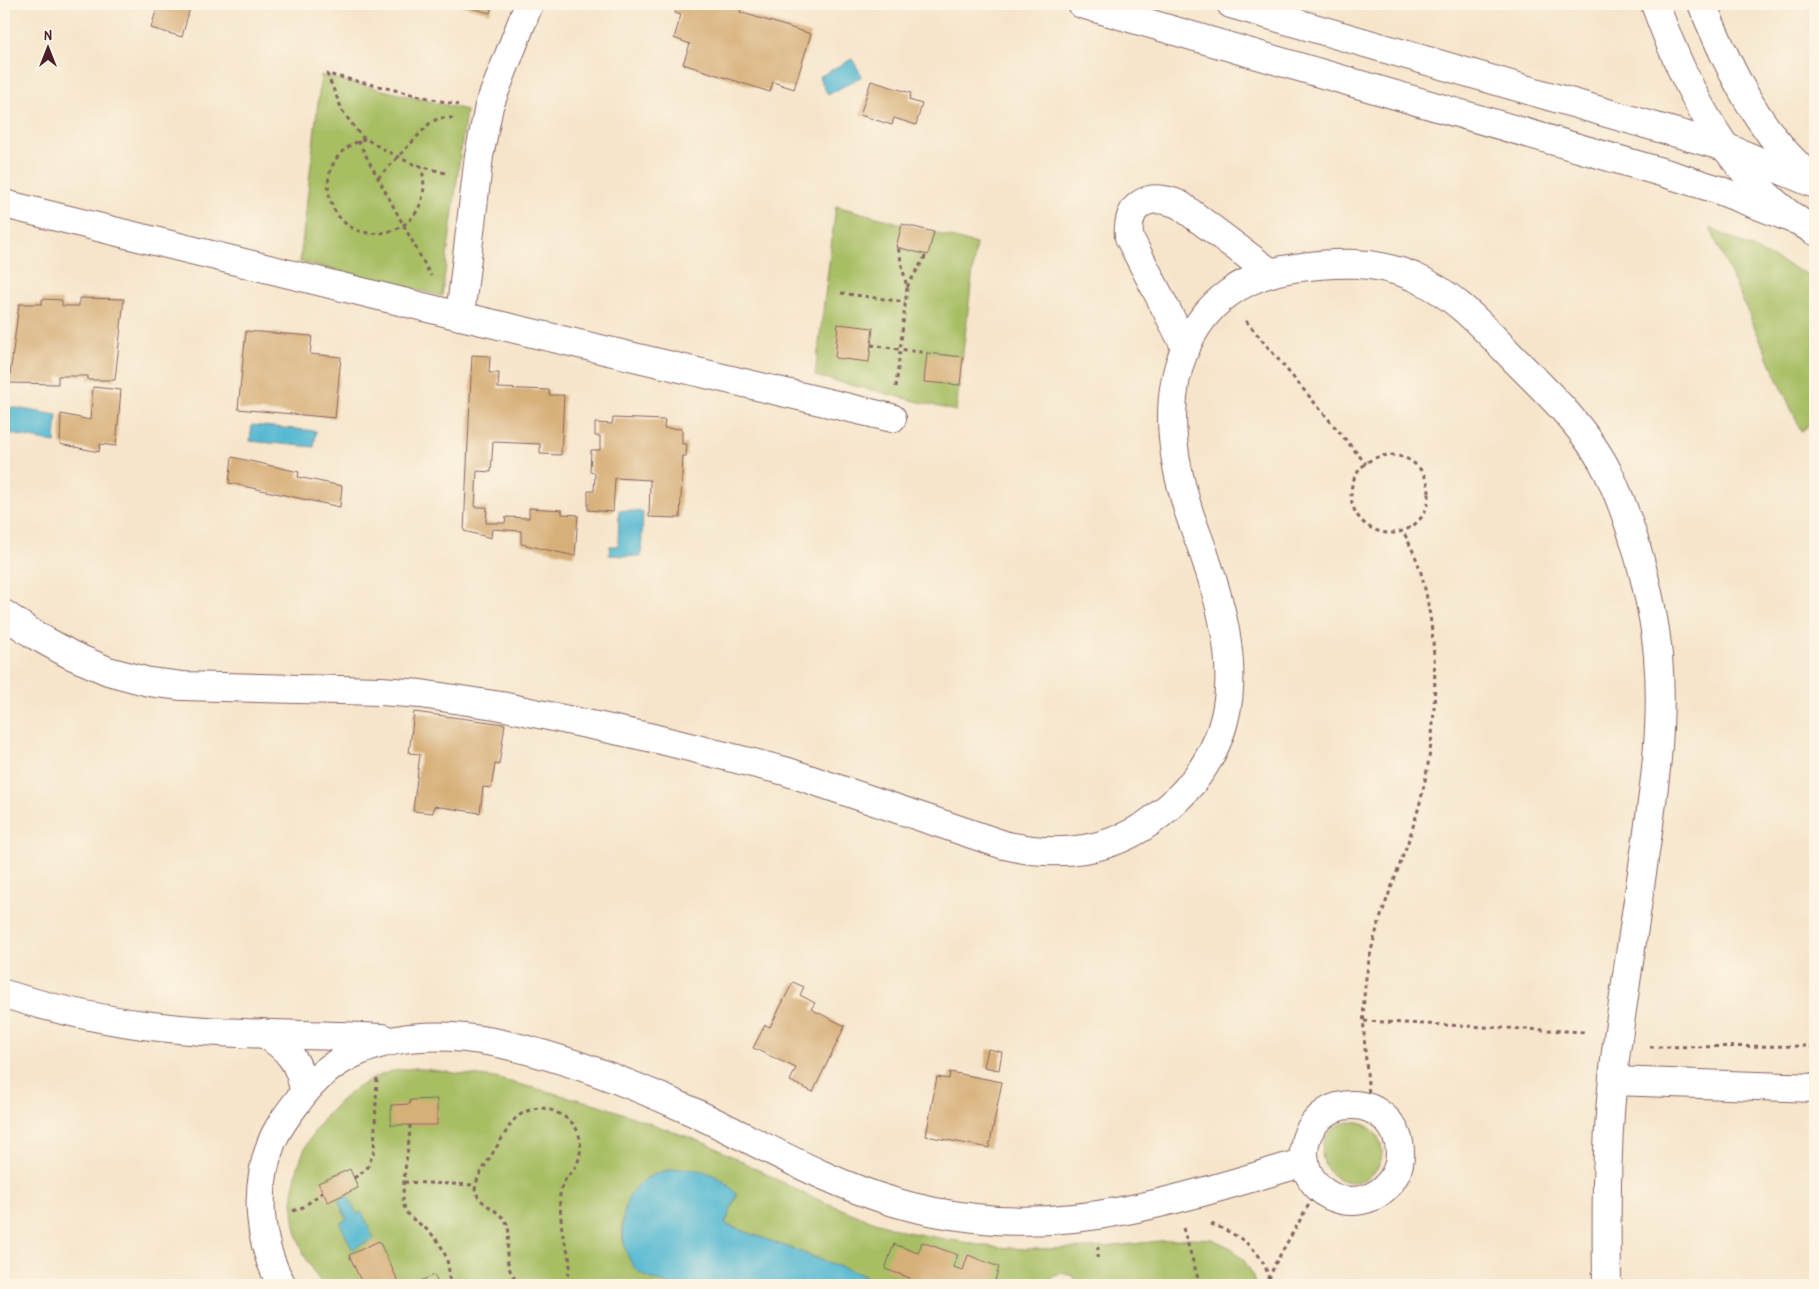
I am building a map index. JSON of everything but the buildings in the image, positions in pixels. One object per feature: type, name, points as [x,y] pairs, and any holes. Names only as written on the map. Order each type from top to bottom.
[{"type":"street","points":[[456,315],[485,125],[498,81],[529,4]]},
{"type":"street","points":[[1082,4],[1668,174],[1716,189],[1806,225]]},
{"type":"street","points":[[1231,4],[1725,147],[1815,182]]},
{"type":"street","points":[[1655,4],[1664,31],[1685,78],[1712,129],[1753,180],[1806,225]]},
{"type":"street","points":[[1702,4],[1727,62],[1759,118],[1778,144],[1815,182]]},
{"type":"street","points":[[1186,348],[1129,237],[1130,215],[1137,206],[1146,200],[1158,198],[1180,205],[1271,273]]},
{"type":"street","points":[[4,204],[456,315],[892,418]]},
{"type":"street","points":[[4,614],[33,634],[71,655],[108,671],[148,682],[182,686],[397,692],[501,706],[653,738],[785,771],[1004,845],[1050,853],[1096,847],[1136,831],[1172,805],[1215,750],[1227,712],[1230,663],[1223,618],[1207,563],[1186,504],[1174,445],[1172,419],[1178,368],[1197,326],[1208,310],[1224,295],[1240,284],[1258,276],[1310,265],[1346,263],[1379,266],[1410,275],[1436,288],[1461,306],[1576,424],[1601,459],[1613,480],[1636,547],[1645,583],[1658,652],[1659,724],[1653,799],[1613,1081],[1609,1150],[1607,1285]]},
{"type":"street","points":[[4,994],[71,1012],[145,1025],[388,1042],[434,1036],[474,1039],[517,1048],[628,1083],[677,1104],[830,1178],[898,1204],[976,1218],[1048,1220],[1118,1212],[1156,1204],[1305,1162]]},
{"type":"street","points":[[263,1033],[286,1049],[294,1060],[303,1081],[304,1093]]},
{"type":"street","points":[[282,1285],[269,1258],[260,1214],[264,1172],[272,1143],[286,1116],[304,1093],[326,1072],[348,1056],[388,1042]]},
{"type":"street","points":[[1613,1081],[1815,1088]]},
{"type":"street","points":[[1354,1105],[1370,1108],[1383,1116],[1394,1128],[1399,1143],[1400,1158],[1396,1173],[1387,1186],[1374,1196],[1358,1201],[1342,1200],[1327,1194],[1319,1188],[1306,1170],[1305,1162],[1303,1154],[1305,1138],[1313,1123],[1325,1113],[1339,1107],[1354,1105]]},
{"type":"path","points":[[474,200],[447,174],[437,169],[410,163],[365,138],[354,128],[343,112],[327,74],[485,125]]},
{"type":"path","points":[[378,178],[430,123],[439,118],[446,117],[485,125]]},
{"type":"path","points":[[365,138],[342,151],[333,163],[328,178],[328,193],[333,207],[342,220],[354,229],[368,233],[383,233],[398,229],[410,220],[420,208],[424,194],[424,178],[421,166]]},
{"type":"path","points":[[358,141],[403,225],[456,315]]},
{"type":"path","points":[[892,418],[907,288],[898,247]]},
{"type":"path","points":[[907,288],[926,255]]},
{"type":"path","points":[[841,293],[905,302]]},
{"type":"path","points":[[1224,295],[1366,464]]},
{"type":"path","points":[[871,345],[927,353]]},
{"type":"path","points":[[1401,457],[1413,462],[1422,470],[1430,494],[1428,506],[1422,517],[1414,525],[1402,531],[1391,533],[1379,531],[1368,526],[1359,517],[1353,507],[1351,495],[1353,483],[1358,472],[1366,464],[1377,458],[1401,457]]},
{"type":"path","points":[[1370,1108],[1364,1021],[1366,974],[1380,919],[1422,796],[1430,754],[1434,710],[1433,646],[1424,586],[1416,556],[1402,531]]},
{"type":"path","points":[[1364,1021],[1618,1040],[1815,1046]]},
{"type":"path","points":[[354,1178],[367,1168],[374,1151],[388,1042]]},
{"type":"path","points":[[520,1285],[515,1280],[508,1264],[509,1235],[507,1224],[499,1215],[480,1201],[476,1193],[476,1185],[478,1177],[516,1117],[529,1110],[546,1108],[560,1114],[573,1124],[580,1140],[580,1155],[576,1166],[564,1182],[560,1195],[563,1234],[570,1261],[570,1269],[560,1285]]},
{"type":"path","points":[[410,1124],[403,1200],[411,1218],[434,1237],[443,1249],[449,1270],[449,1285]]},
{"type":"path","points":[[404,1182],[476,1185]]},
{"type":"path","points":[[1269,1283],[1276,1264],[1319,1188]]},
{"type":"path","points":[[1156,1204],[1178,1212],[1200,1285]]},
{"type":"path","points":[[1207,1222],[1236,1235],[1246,1242],[1261,1260],[1269,1283]]},
{"type":"green space","points":[[321,75],[466,110],[442,296],[300,262]]},
{"type":"green space","points":[[836,206],[976,244],[956,411],[815,376]]},
{"type":"green space","points":[[1710,228],[1815,278],[1815,422],[1801,431]]},
{"type":"green space","points":[[415,1068],[495,1078],[600,1105],[710,1145],[807,1195],[902,1231],[984,1246],[1025,1249],[1094,1248],[1189,1238],[1212,1239],[1231,1248],[1243,1259],[1252,1273],[1255,1285],[1079,1285],[1073,1276],[1062,1273],[1051,1278],[1048,1285],[889,1285],[725,1224],[737,1194],[722,1179],[677,1169],[662,1171],[648,1177],[622,1222],[623,1240],[627,1252],[643,1275],[672,1285],[323,1285],[308,1263],[298,1239],[294,1216],[293,1192],[298,1168],[306,1146],[320,1124],[337,1104],[356,1089],[370,1080],[392,1071]]},
{"type":"green space","points":[[1352,1122],[1369,1127],[1377,1135],[1382,1152],[1377,1169],[1369,1177],[1352,1182],[1335,1177],[1327,1169],[1322,1152],[1327,1135],[1335,1127]]},
{"type":"water","points":[[852,59],[862,76],[828,95],[819,77]]},
{"type":"water","points":[[10,407],[57,415],[55,443],[8,433]]},
{"type":"water","points":[[252,425],[316,431],[314,447],[250,441]]},
{"type":"water","points":[[619,510],[643,512],[641,557],[609,555],[610,546],[618,546]]},
{"type":"water","points":[[677,1169],[703,1171],[717,1177],[737,1194],[725,1224],[889,1285],[672,1285],[646,1276],[634,1267],[626,1251],[623,1234],[625,1208],[629,1197],[642,1181],[663,1172]]},
{"type":"water","points":[[348,1196],[357,1214],[362,1212],[374,1239],[352,1249],[340,1223],[347,1219],[338,1201]]}]
